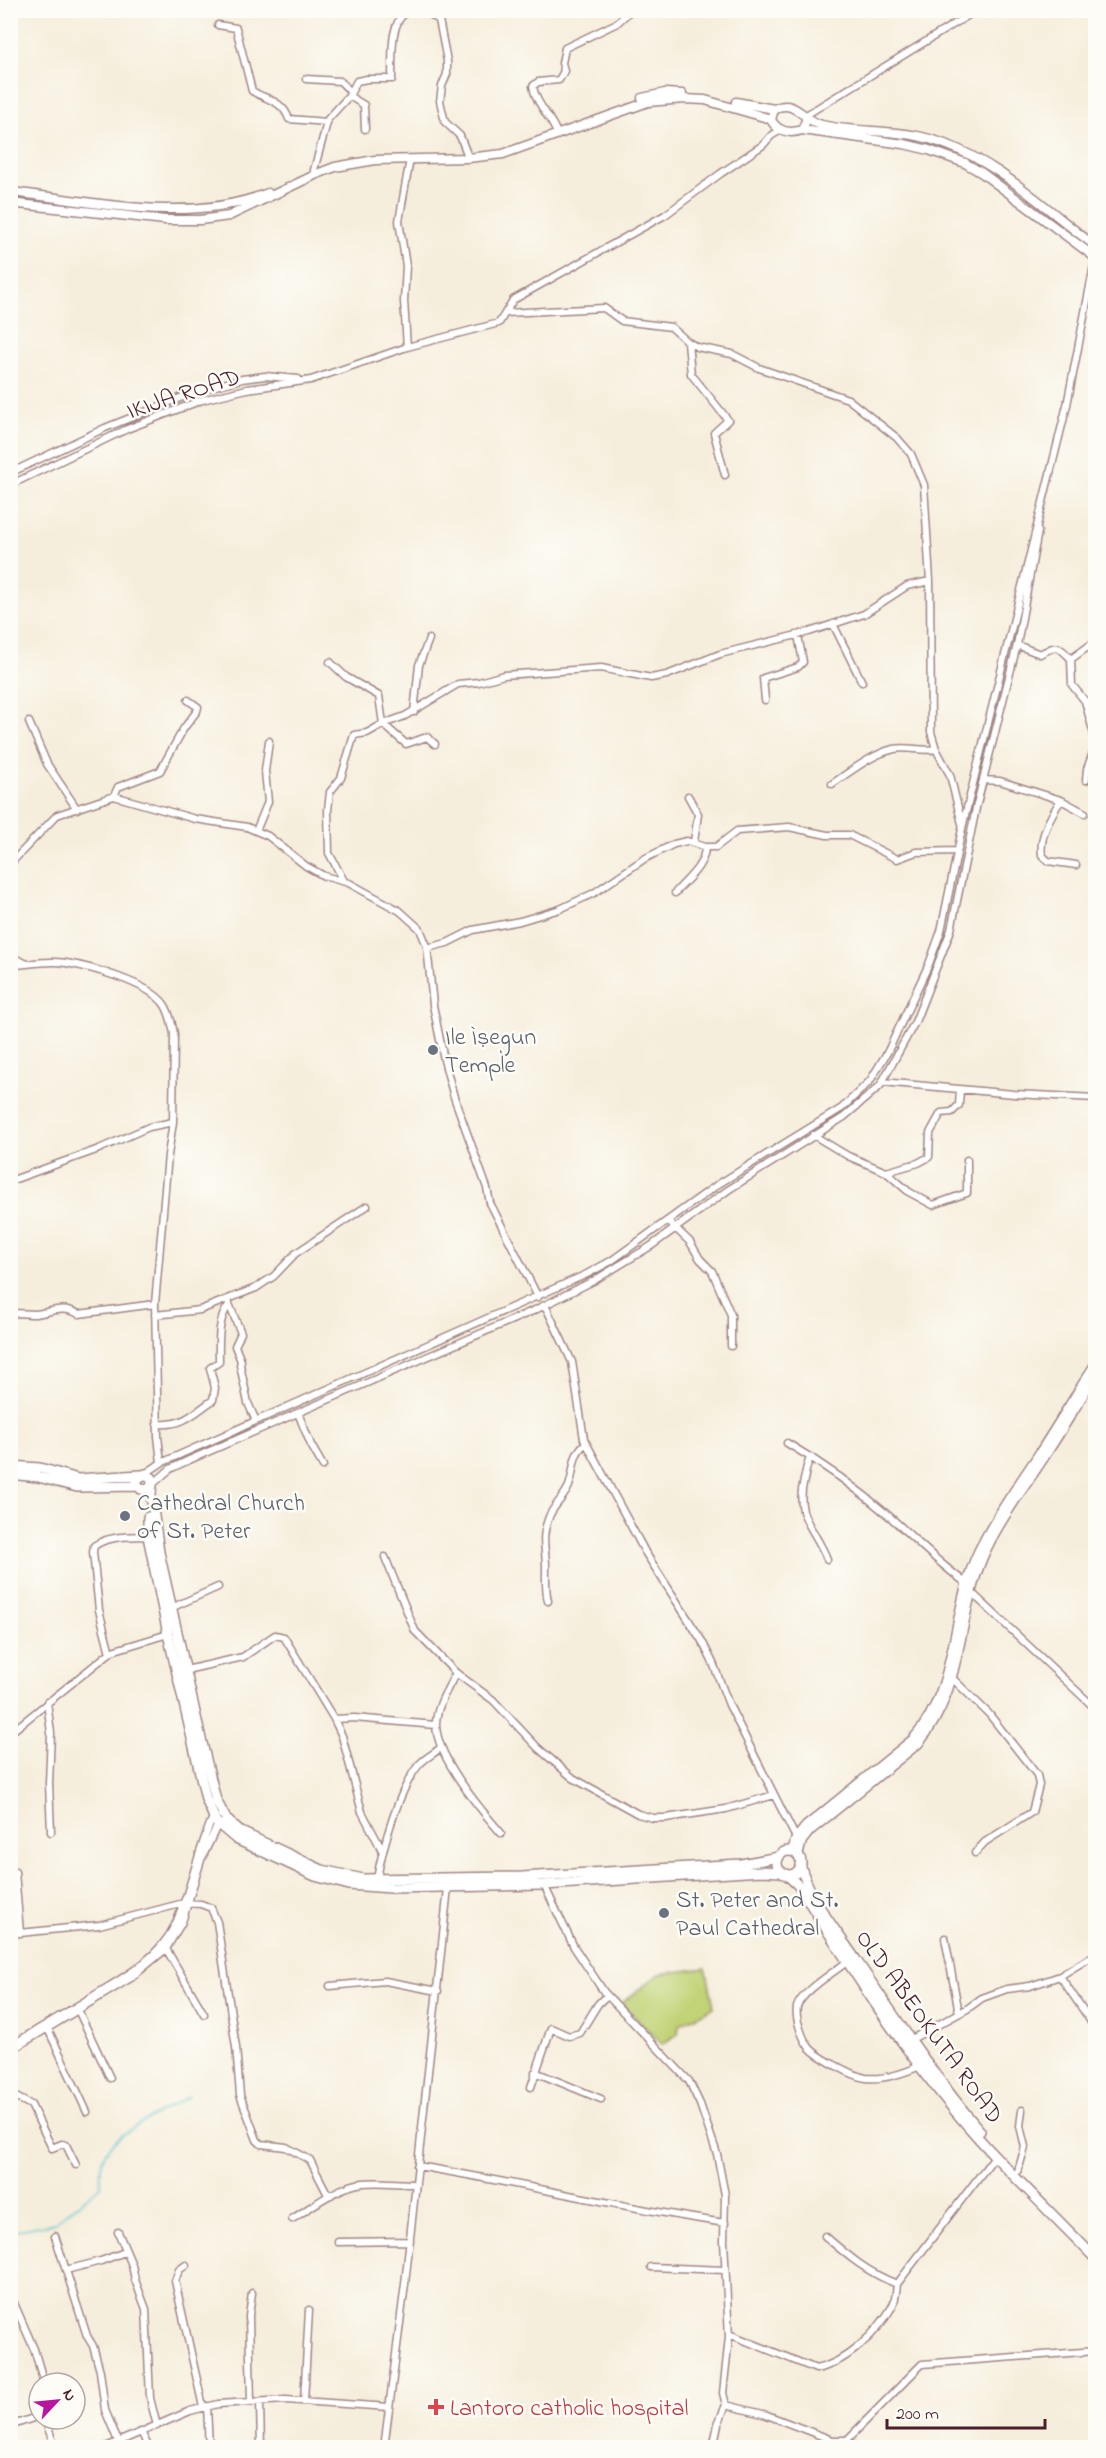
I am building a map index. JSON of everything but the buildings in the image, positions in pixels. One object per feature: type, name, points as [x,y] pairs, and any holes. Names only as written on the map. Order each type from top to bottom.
[{"type":"highway","points":[[10,1466],[40,1468],[78,1479],[143,1474],[152,1478],[150,1492],[155,1532],[186,1670],[196,1740],[206,1799],[215,1820],[227,1834],[253,1848],[332,1882],[370,1888],[544,1885],[761,1871],[794,1873],[797,1857],[785,1852],[779,1857],[741,1864],[556,1875],[377,1879],[345,1876],[322,1869],[233,1826],[226,1819],[216,1800],[196,1740],[168,1635],[148,1536],[146,1503],[137,1482],[143,1474]]},
{"type":"highway","points":[[10,1474],[39,1477],[77,1487],[147,1490],[152,1485]]},
{"type":"highway","points":[[779,1857],[777,1865],[784,1873]]},
{"type":"highway","name":"OLD ABEOKUTA ROAD","points":[[797,1857],[809,1890],[910,2040],[958,2105],[1095,2252]]},
{"type":"highway","name":"OLD ABEOKUTA ROAD","points":[[784,1873],[799,1886],[920,2066],[961,2118],[995,2156],[1095,2252]]},
{"type":"main road","points":[[10,192],[143,207],[198,210],[251,200],[314,170],[347,159],[372,155],[467,154],[501,150],[637,99],[665,93],[706,95],[774,109],[783,106],[794,107],[819,124],[836,128],[880,130],[923,137],[970,154],[994,168],[1095,247]]},
{"type":"main road","points":[[10,203],[165,220],[200,220],[229,216],[316,174],[335,168],[375,160],[468,158],[502,154],[638,105],[666,100],[705,100],[792,132],[802,130],[904,144],[965,163],[982,173],[1095,257]]},
{"type":"main road","points":[[774,109],[775,125]]},
{"type":"main road","points":[[802,130],[807,116]]},
{"type":"main road","points":[[797,1857],[796,1838],[806,1826],[913,1739],[925,1726],[934,1710],[946,1676],[978,1552],[1095,1363]]},
{"type":"main road","points":[[797,1857],[802,1841],[810,1831],[918,1744],[930,1730],[940,1713],[952,1678],[968,1588],[984,1555],[1021,1492],[1095,1375]]},
{"type":"street","points":[[314,170],[331,114],[350,94],[360,79],[392,79],[394,38],[401,17],[408,10]]},
{"type":"street","points":[[424,10],[439,20],[444,42],[447,74],[440,95],[445,122],[460,136],[467,154]]},
{"type":"street","points":[[556,131],[548,114],[538,102],[533,86],[538,82],[559,80],[564,71],[562,63],[565,48],[617,23],[631,10]]},
{"type":"street","points":[[807,116],[977,10]]},
{"type":"street","points":[[218,26],[236,28],[252,91],[273,99],[286,111],[289,119],[327,122]]},
{"type":"street","points":[[306,78],[340,81],[350,94],[364,105],[365,129]]},
{"type":"street","points":[[794,107],[816,110]]},
{"type":"street","points":[[499,323],[513,300],[665,215],[763,145],[768,131],[775,125]]},
{"type":"street","points":[[407,346],[404,301],[406,266],[399,221],[410,159]]},
{"type":"street","points":[[143,1474],[161,1463],[538,1297],[611,1261],[717,1185],[848,1103],[878,1069],[928,964],[941,931],[963,824],[1067,405],[1095,257]]},
{"type":"street","points":[[311,380],[407,346],[499,323],[507,312],[604,308],[622,321],[671,327],[688,342],[698,347],[732,354],[759,368],[848,399],[897,438],[911,454],[924,485],[930,580],[932,739],[950,775],[963,824]]},
{"type":"street","points":[[688,342],[691,374],[728,420],[714,432],[725,475]]},
{"type":"street","name":"IKIJA ROAD","points":[[10,473],[105,428],[200,390],[242,379],[265,376],[311,380]]},
{"type":"street","name":"IKIJA ROAD","points":[[10,485],[127,429],[202,400],[247,388],[311,380]]},
{"type":"street","points":[[152,1485],[170,1469],[545,1305],[614,1269],[728,1190],[858,1107],[882,1082],[915,1022],[951,930],[983,780],[1017,645],[1049,474]]},
{"type":"street","points":[[344,881],[328,853],[327,833],[330,792],[341,778],[353,735],[367,733],[414,712],[458,684],[479,682],[504,675],[602,668],[651,678],[658,677],[720,654],[798,635],[864,614],[907,586],[930,580]]},
{"type":"street","points":[[834,624],[862,682]]},
{"type":"street","points":[[765,699],[763,678],[798,667],[803,662],[798,635]]},
{"type":"street","points":[[414,712],[419,665],[429,639]]},
{"type":"street","points":[[1071,659],[1095,641]]},
{"type":"street","points":[[1017,645],[1040,654],[1054,646],[1059,647],[1071,659],[1072,685],[1085,701],[1095,738],[1095,750],[1087,769],[1086,780]]},
{"type":"street","points":[[330,662],[346,677],[379,696],[383,724],[406,744],[427,737],[435,744]]},
{"type":"street","points":[[114,796],[118,787],[160,771],[184,728],[197,711],[198,707],[188,700]]},
{"type":"street","points":[[29,722],[47,764],[77,809]]},
{"type":"street","points":[[256,831],[268,802],[265,771],[269,741]]},
{"type":"street","points":[[832,784],[860,765],[894,749],[925,752],[936,749]]},
{"type":"street","points":[[983,780],[1000,781],[1061,800],[1085,813]]},
{"type":"street","points":[[10,864],[57,815],[114,796],[195,819],[247,827],[268,836],[306,866],[324,876],[344,881],[378,898],[415,923],[424,936],[428,948],[433,1005],[454,1097],[487,1188],[490,1203],[538,1297]]},
{"type":"street","points":[[688,796],[698,814],[694,842]]},
{"type":"street","points":[[1061,800],[1052,813],[1041,848],[1042,855],[1048,861],[1076,865]]},
{"type":"street","points":[[428,948],[447,944],[473,930],[520,921],[560,909],[594,893],[661,849],[674,843],[694,842],[705,847],[716,847],[737,831],[789,827],[815,833],[849,835],[897,859],[912,852],[957,851]]},
{"type":"street","points":[[675,893],[699,866],[705,853],[705,847]]},
{"type":"street","points":[[954,873],[963,874]]},
{"type":"street","points":[[10,956],[27,964]]},
{"type":"street","points":[[10,966],[64,962],[101,973],[144,989],[164,1004],[172,1021],[174,1034],[173,1122],[155,1304],[157,1424],[161,1463]]},
{"type":"street","points":[[882,1082],[960,1090],[1095,1098]]},
{"type":"street","points":[[886,1172],[918,1163],[929,1157],[930,1133],[941,1113],[952,1112],[959,1105],[960,1090]]},
{"type":"street","points":[[10,1181],[99,1149],[149,1127],[173,1122]]},
{"type":"street","points":[[813,1135],[848,1156],[886,1172],[909,1192],[933,1205],[967,1193],[967,1160]]},
{"type":"street","points":[[155,1315],[200,1310],[228,1303],[274,1276],[296,1253],[367,1206]]},
{"type":"street","points":[[668,1221],[690,1242],[700,1259],[712,1271],[732,1315],[731,1346]]},
{"type":"street","points":[[228,1303],[241,1333],[235,1346],[242,1360],[240,1365],[248,1403],[256,1421]]},
{"type":"street","points":[[157,1424],[172,1425],[186,1419],[215,1397],[210,1368],[219,1362],[217,1336],[228,1303]]},
{"type":"street","points":[[10,1316],[14,1313],[31,1314],[61,1308],[79,1314],[155,1304]]},
{"type":"street","points":[[545,1305],[572,1362],[578,1408],[586,1443],[645,1552],[702,1641],[729,1705],[796,1838]]},
{"type":"street","points":[[298,1413],[311,1445],[323,1466]]},
{"type":"street","points":[[548,1601],[544,1582],[545,1557],[542,1548],[547,1522],[549,1515],[568,1488],[576,1454],[586,1443]]},
{"type":"street","points":[[787,1443],[826,1466],[889,1516],[1095,1709]]},
{"type":"street","points":[[811,1457],[801,1490],[801,1504],[804,1520],[822,1547],[827,1560]]},
{"type":"street","points":[[110,1653],[99,1610],[94,1546],[116,1538],[148,1536]]},
{"type":"street","points":[[384,1557],[415,1631],[456,1673],[499,1706],[555,1765],[594,1791],[638,1814],[666,1818],[726,1809],[774,1795]]},
{"type":"street","points":[[171,1608],[218,1587]]},
{"type":"street","points":[[10,1732],[110,1653],[168,1635]]},
{"type":"street","points":[[186,1670],[243,1657],[275,1635],[284,1637],[334,1719],[347,1750],[362,1812],[383,1852]]},
{"type":"street","points":[[456,1673],[444,1695],[436,1725],[440,1748],[472,1798],[501,1833]]},
{"type":"street","points":[[952,1678],[989,1714],[1037,1775],[1039,1785],[1032,1812],[986,1842],[975,1853]]},
{"type":"street","points":[[47,1702],[51,1733],[49,1783],[51,1832]]},
{"type":"street","points":[[334,1719],[354,1718],[436,1725]]},
{"type":"street","points":[[377,1879],[383,1852],[400,1802],[414,1772],[420,1763],[440,1748]]},
{"type":"street","points":[[10,2051],[141,1971],[164,1947],[182,1922],[197,1855],[215,1820]]},
{"type":"street","points":[[15,1872],[20,1933]]},
{"type":"street","points":[[544,1885],[574,1947],[607,1995],[684,2073],[695,2092],[722,2174],[725,2195],[725,2270],[729,2334],[723,2393],[726,2405],[718,2424],[713,2448]]},
{"type":"street","points":[[384,2448],[410,2241],[448,1888]]},
{"type":"street","points":[[10,1934],[99,1925],[186,1903],[206,1905],[211,1908],[215,1916],[236,2048],[240,2095],[257,2140],[261,2144],[286,2147],[310,2160],[327,2193],[331,2195]]},
{"type":"street","points":[[945,1938],[959,2013]]},
{"type":"street","points":[[164,1947],[204,2014]]},
{"type":"street","points":[[10,2046],[133,1971],[164,1947]]},
{"type":"street","points":[[910,2040],[982,1998],[1060,1976],[1095,1954]]},
{"type":"street","points":[[848,1961],[803,1996],[797,2006],[798,2023],[809,2047],[853,2075],[866,2078],[895,2074],[920,2066]]},
{"type":"street","points":[[1060,1976],[1090,2019],[1095,2031]]},
{"type":"street","points":[[330,1986],[385,1981],[438,1991]]},
{"type":"street","points":[[531,2087],[551,2028],[570,2036],[580,2033],[598,2004],[607,1995]]},
{"type":"street","points":[[78,2010],[110,2078]]},
{"type":"street","points":[[48,2029],[87,2112]]},
{"type":"street","points":[[535,2072],[601,2099]]},
{"type":"street","points":[[10,2094],[31,2105],[52,2148],[62,2144],[66,2145],[76,2165]]},
{"type":"street","points":[[1018,2171],[1025,2147],[1020,2126],[1022,2110]]},
{"type":"street","points":[[729,2334],[816,2369],[828,2366],[850,2352],[870,2334],[893,2305],[897,2283],[995,2156]]},
{"type":"street","points":[[417,2166],[495,2178],[654,2212],[724,2223]]},
{"type":"street","points":[[292,2219],[331,2195],[362,2183],[415,2184]]},
{"type":"street","points":[[118,2232],[146,2308],[150,2397],[157,2426]]},
{"type":"street","points":[[56,2236],[87,2336],[93,2346],[105,2410],[118,2441]]},
{"type":"street","points":[[825,2236],[858,2264],[878,2277],[897,2283]]},
{"type":"street","points":[[338,2242],[410,2241]]},
{"type":"street","points":[[66,2270],[125,2252]]},
{"type":"street","points":[[186,2265],[179,2270],[175,2281],[205,2407],[209,2448]]},
{"type":"street","points":[[651,2267],[725,2270]]},
{"type":"street","points":[[251,2401],[249,2316],[252,2293]]},
{"type":"street","points":[[10,2294],[14,2309],[34,2349],[40,2371]]},
{"type":"street","points":[[304,2401],[309,2310]]},
{"type":"street","points":[[726,2405],[767,2415],[832,2440],[847,2440],[921,2364],[1095,2351]]},
{"type":"street","points":[[108,2447],[205,2407],[251,2401],[304,2401],[389,2407]]},
{"type":"street","points":[[260,2402],[261,2448]]},
{"type":"street","points":[[10,2426],[27,2420]]},
{"type":"street","points":[[49,2431],[55,2448]]},
{"type":"street","points":[[141,2432],[149,2448]]},
{"type":"street","points":[[826,2448],[832,2440]]},
{"type":"street","points":[[847,2440],[846,2444],[863,2448]]},
{"type":"green space","points":[[706,1968],[714,2007],[679,2025],[678,2034],[662,2044],[622,2003],[659,1974]]},
{"type":"waterway","points":[[10,2235],[14,2231],[54,2223],[101,2186],[103,2158],[113,2143],[133,2128],[189,2096]]},
{"type":"place","name":"Ile Ìṣegun Temple","points":[[433,1050]]},
{"type":"place","name":"Cathedral Church of St. Peter","points":[[125,1516]]},
{"type":"place","name":"St. Peter and St. Paul Cathedral","points":[[664,1913]]},
{"type":"place","name":"Lantoro catholic hospital","points":[[436,2407]]}]
